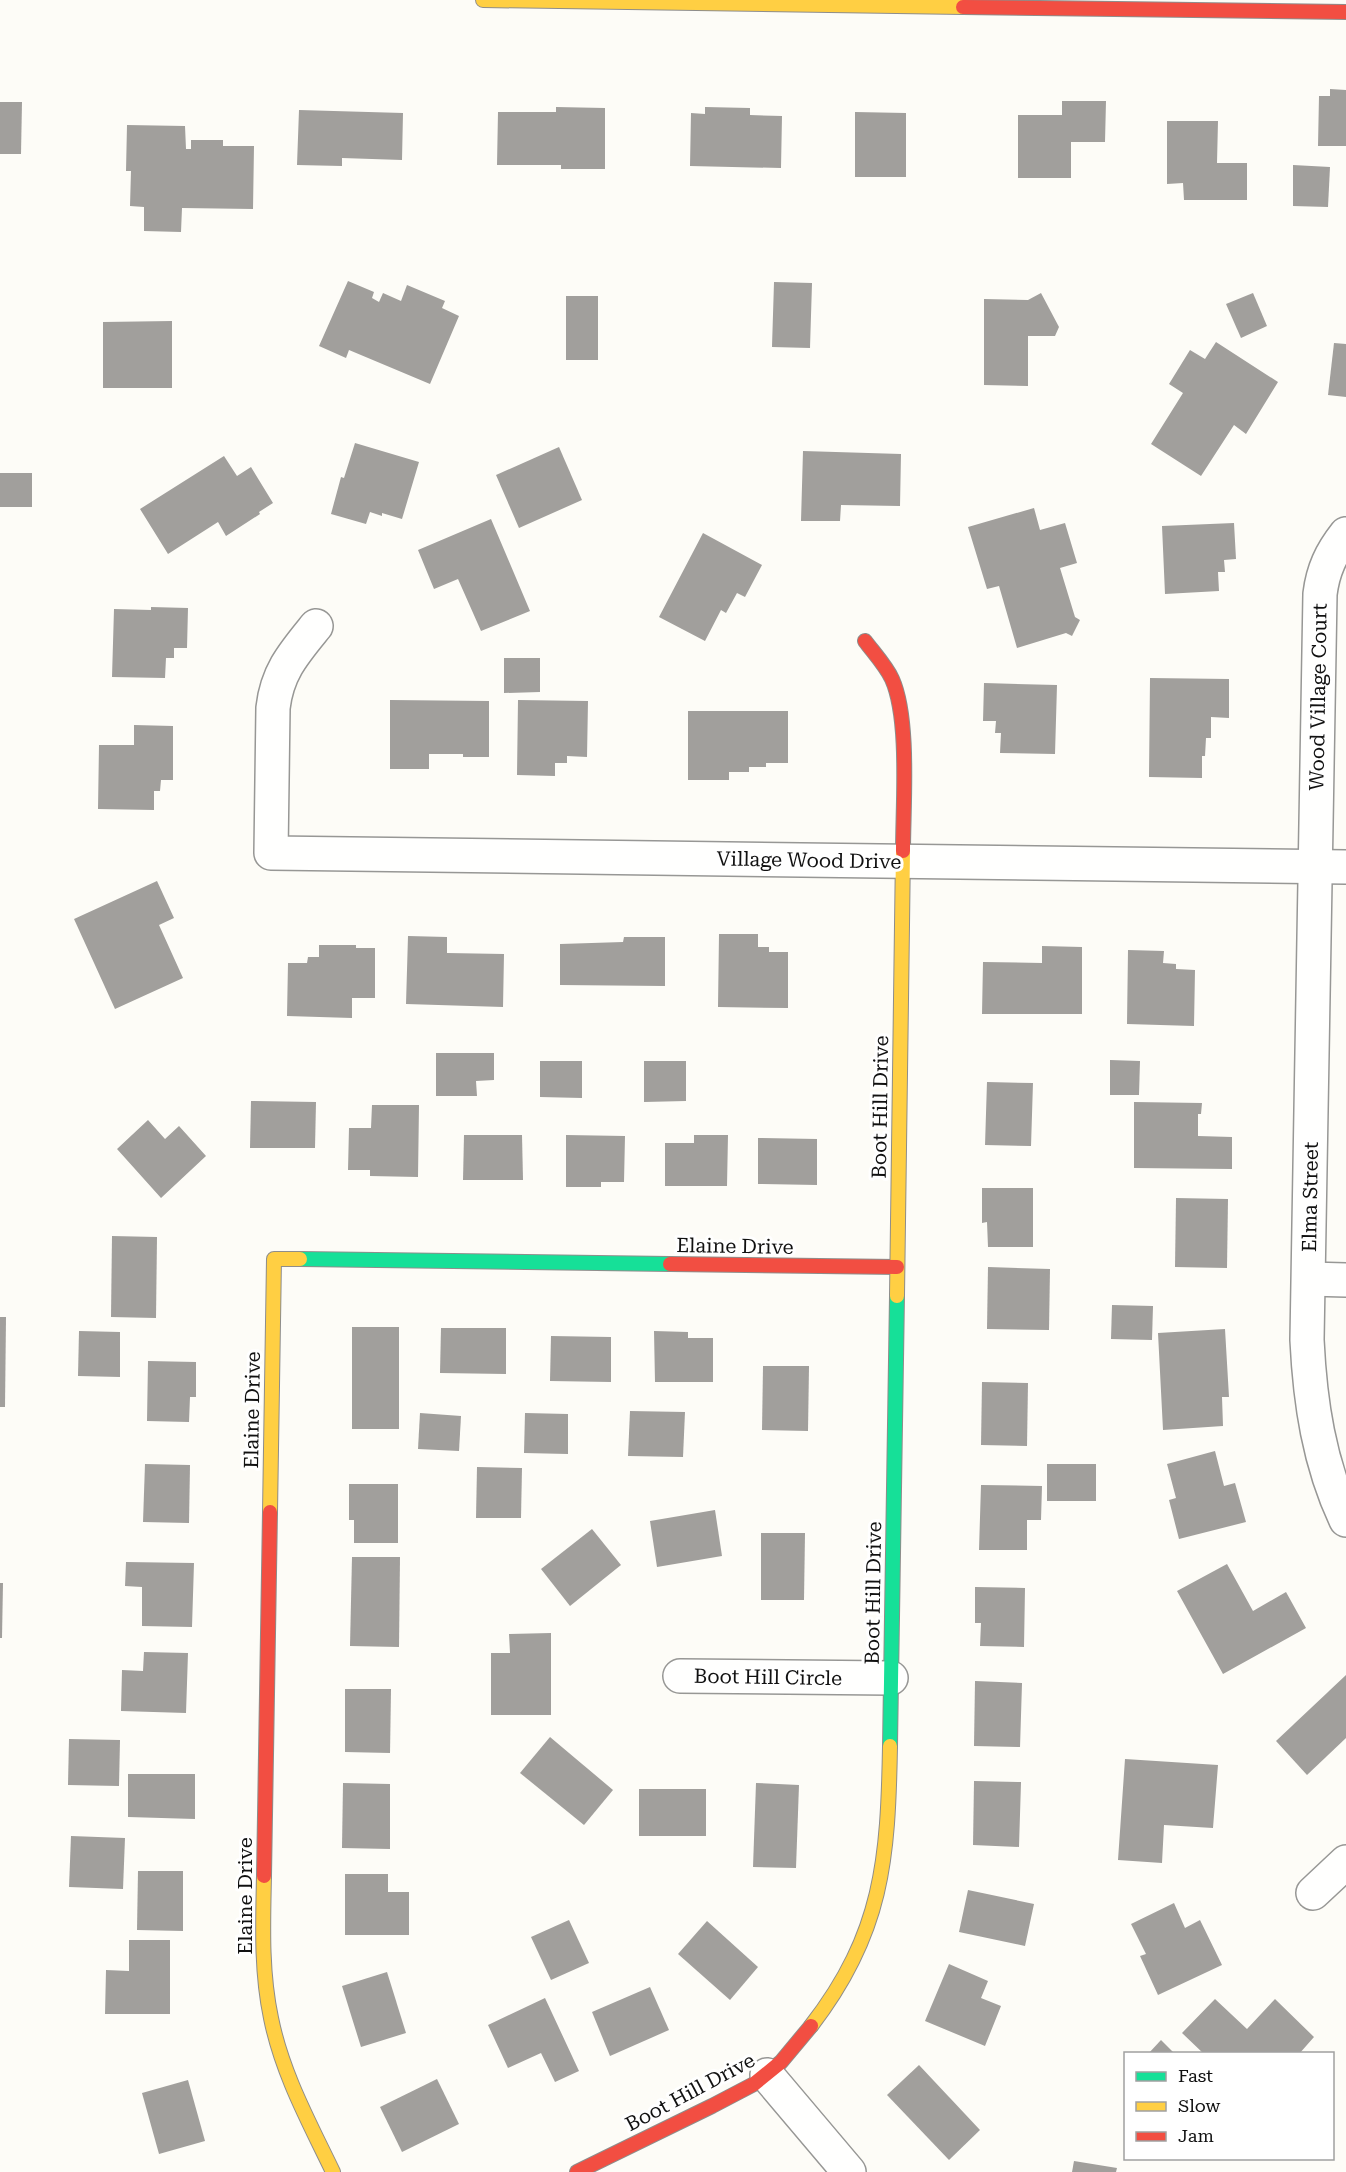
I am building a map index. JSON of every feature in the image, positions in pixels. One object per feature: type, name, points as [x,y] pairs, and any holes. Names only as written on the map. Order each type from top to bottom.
[{"type":"street","points":[[483,0],[1343,8]]},
{"type":"street","name":"Wood Village Court","points":[[1330,867],[1320,594],[1326,564],[1346,534]]},
{"type":"street","name":"Village Wood Drive","points":[[316,626],[288,661],[274,691],[271,854],[1330,867]]},
{"type":"street","name":"Boot Hill Drive","points":[[577,2172],[717,2104],[767,2075],[820,2016],[841,1985],[859,1953],[873,1918],[882,1880],[888,1840],[891,1678],[903,862],[902,713],[891,677],[865,641]]},
{"type":"street","name":"Elma Street","points":[[1330,867],[1307,1340],[1312,1406],[1318,1442],[1329,1479],[1346,1520]]},
{"type":"street","name":"Elaine Drive","points":[[333,2172],[292,2085],[282,2057],[273,2029],[264,1973],[274,1259],[897,1267]]},
{"type":"street","points":[[1309,1279],[1346,1280]]},
{"type":"street","name":"Boot Hill Circle","points":[[680,1676],[891,1678]]},
{"type":"street","points":[[1313,1893],[1346,1862]]},
{"type":"street","points":[[767,2075],[849,2172]]},
{"type":"building","points":[[1330,89],[1346,90],[1346,146],[1318,146],[1319,96],[1330,96]]},
{"type":"building","points":[[1062,101],[1106,101],[1105,142],[1071,142],[1071,178],[1018,178],[1018,115],[1062,115]]},
{"type":"building","points":[[0,102],[22,102],[21,154],[0,154]]},
{"type":"building","points":[[556,107],[605,108],[605,169],[561,169],[561,165],[497,165],[498,112],[556,112]]},
{"type":"building","points":[[705,107],[750,108],[750,115],[782,116],[781,168],[690,166],[691,113],[705,114]]},
{"type":"building","points":[[299,110],[403,113],[402,160],[342,158],[342,166],[297,165]]},
{"type":"building","points":[[855,112],[906,113],[906,177],[855,177]]},
{"type":"building","points":[[1167,121],[1218,121],[1217,163],[1247,163],[1247,200],[1184,200],[1183,183],[1167,184]]},
{"type":"building","points":[[127,125],[185,126],[186,149],[191,149],[191,140],[223,140],[223,146],[254,146],[253,209],[182,208],[181,232],[144,231],[144,207],[130,206],[131,171],[126,171]]},
{"type":"building","points":[[1293,165],[1330,167],[1328,207],[1293,206]]},
{"type":"building","points":[[348,281],[374,292],[372,298],[379,302],[383,293],[401,301],[407,285],[445,301],[442,308],[459,316],[430,384],[349,350],[346,358],[319,346]]},
{"type":"building","points":[[774,282],[812,283],[810,348],[772,347]]},
{"type":"building","points":[[1041,293],[1059,327],[1055,336],[1028,336],[1028,386],[984,385],[984,299],[1028,300]]},
{"type":"building","points":[[1253,293],[1267,326],[1241,338],[1226,304]]},
{"type":"building","points":[[566,296],[598,296],[598,360],[566,360]]},
{"type":"building","points":[[172,321],[172,388],[103,388],[103,322]]},
{"type":"building","points":[[1216,342],[1278,382],[1246,434],[1234,425],[1201,476],[1151,444],[1183,393],[1169,384],[1190,350],[1205,359]]},
{"type":"building","points":[[1334,343],[1346,344],[1346,397],[1328,395]]},
{"type":"building","points":[[355,443],[419,462],[402,519],[370,512],[366,524],[331,514],[341,477],[344,478]]},
{"type":"building","points":[[559,447],[582,500],[519,528],[496,475]]},
{"type":"building","points":[[803,451],[901,454],[900,506],[841,505],[840,521],[801,521]]},
{"type":"building","points":[[224,456],[237,476],[251,467],[273,503],[226,536],[218,522],[168,554],[140,509]]},
{"type":"building","points":[[0,473],[32,473],[32,507],[0,507]]},
{"type":"building","points":[[1034,508],[1040,530],[1065,523],[1077,563],[1060,568],[1075,617],[1080,620],[1072,636],[1066,633],[1017,648],[999,586],[987,589],[968,527]]},
{"type":"building","points":[[491,519],[530,611],[481,631],[458,579],[434,589],[418,550]]},
{"type":"building","points":[[1234,523],[1236,559],[1224,560],[1225,572],[1218,572],[1219,591],[1165,594],[1162,526]]},
{"type":"building","points":[[703,533],[762,565],[745,597],[737,593],[726,613],[721,610],[705,641],[659,617]]},
{"type":"building","points":[[151,607],[188,608],[187,648],[174,648],[174,658],[166,658],[165,678],[112,677],[114,609],[151,610]]},
{"type":"building","points":[[504,658],[540,658],[540,692],[504,693]]},
{"type":"building","points":[[1150,678],[1229,679],[1229,718],[1211,717],[1211,738],[1206,738],[1205,756],[1202,756],[1202,778],[1149,777]]},
{"type":"building","points":[[984,683],[1057,685],[1055,754],[1000,753],[1001,733],[995,733],[996,721],[983,721]]},
{"type":"building","points":[[390,700],[489,701],[489,757],[429,754],[429,769],[390,769]]},
{"type":"building","points":[[518,700],[588,701],[587,757],[567,756],[567,763],[555,763],[555,776],[517,775]]},
{"type":"building","points":[[688,711],[788,711],[788,763],[766,763],[766,767],[749,767],[749,772],[729,772],[729,780],[688,780]]},
{"type":"building","points":[[134,725],[173,726],[173,780],[161,780],[160,791],[154,791],[154,810],[98,809],[99,745],[134,745]]},
{"type":"building","points":[[157,881],[174,918],[159,925],[183,978],[115,1009],[74,919]]},
{"type":"building","points":[[719,934],[758,934],[758,947],[769,947],[769,952],[788,952],[788,1008],[718,1007]]},
{"type":"building","points":[[408,936],[447,937],[447,953],[504,954],[503,1007],[406,1004]]},
{"type":"building","points":[[624,937],[665,937],[665,986],[560,985],[560,944],[623,942]]},
{"type":"building","points":[[319,945],[356,945],[356,948],[375,948],[375,998],[352,998],[352,1018],[287,1016],[288,963],[307,963],[308,957],[319,957]]},
{"type":"building","points":[[1042,946],[1082,947],[1082,1014],[982,1014],[983,962],[1042,963]]},
{"type":"building","points":[[1128,950],[1164,951],[1163,963],[1176,964],[1176,969],[1195,970],[1194,1026],[1127,1024]]},
{"type":"building","points":[[436,1053],[494,1053],[494,1080],[476,1081],[477,1096],[436,1096]]},
{"type":"building","points":[[1110,1060],[1140,1061],[1139,1095],[1110,1095]]},
{"type":"building","points":[[540,1061],[582,1061],[582,1098],[540,1097]]},
{"type":"building","points":[[644,1061],[686,1061],[686,1101],[644,1102]]},
{"type":"building","points":[[987,1082],[1033,1083],[1031,1146],[985,1145]]},
{"type":"building","points":[[251,1101],[316,1102],[315,1148],[250,1148]]},
{"type":"building","points":[[1134,1102],[1202,1103],[1201,1114],[1198,1114],[1198,1136],[1232,1137],[1232,1169],[1134,1168]]},
{"type":"building","points":[[372,1105],[419,1105],[418,1177],[370,1176],[370,1170],[348,1170],[349,1128],[371,1128]]},
{"type":"building","points":[[148,1120],[165,1139],[179,1126],[206,1156],[161,1198],[117,1149]]},
{"type":"building","points":[[464,1135],[522,1135],[523,1180],[463,1180]]},
{"type":"building","points":[[566,1135],[625,1136],[624,1182],[601,1182],[601,1187],[566,1187]]},
{"type":"building","points":[[694,1135],[728,1135],[727,1186],[665,1186],[665,1143],[694,1143]]},
{"type":"building","points":[[758,1138],[817,1139],[817,1185],[758,1184]]},
{"type":"building","points":[[982,1188],[1033,1188],[1033,1247],[988,1247],[987,1222],[982,1223]]},
{"type":"building","points":[[1176,1198],[1228,1199],[1227,1268],[1175,1267]]},
{"type":"building","points":[[112,1236],[157,1237],[156,1318],[111,1317]]},
{"type":"building","points":[[988,1267],[1050,1269],[1049,1330],[987,1329]]},
{"type":"building","points":[[1112,1305],[1153,1306],[1152,1340],[1111,1339]]},
{"type":"building","points":[[0,1317],[6,1317],[5,1407],[0,1407]]},
{"type":"building","points":[[352,1327],[399,1327],[399,1429],[352,1429]]},
{"type":"building","points":[[441,1328],[506,1328],[506,1374],[440,1373]]},
{"type":"building","points":[[1225,1329],[1229,1397],[1222,1397],[1223,1426],[1163,1430],[1158,1333]]},
{"type":"building","points":[[79,1331],[120,1332],[120,1377],[78,1376]]},
{"type":"building","points":[[654,1331],[688,1332],[688,1338],[713,1338],[713,1382],[655,1382]]},
{"type":"building","points":[[551,1336],[611,1337],[611,1382],[550,1381]]},
{"type":"building","points":[[148,1361],[196,1362],[196,1397],[190,1397],[189,1422],[147,1421]]},
{"type":"building","points":[[763,1366],[809,1366],[808,1431],[762,1430]]},
{"type":"building","points":[[982,1382],[1028,1383],[1027,1446],[981,1445]]},
{"type":"building","points":[[630,1411],[685,1412],[683,1457],[628,1456]]},
{"type":"building","points":[[420,1413],[461,1416],[459,1451],[418,1449]]},
{"type":"building","points":[[525,1413],[568,1414],[568,1454],[524,1453]]},
{"type":"building","points":[[1215,1451],[1224,1486],[1235,1483],[1246,1522],[1179,1539],[1169,1500],[1176,1498],[1167,1464]]},
{"type":"building","points":[[145,1464],[190,1465],[189,1523],[143,1522]]},
{"type":"building","points":[[1047,1464],[1096,1464],[1096,1501],[1047,1501]]},
{"type":"building","points":[[477,1467],[522,1468],[521,1518],[476,1518]]},
{"type":"building","points":[[349,1484],[398,1484],[398,1543],[354,1543],[354,1520],[349,1520]]},
{"type":"building","points":[[981,1485],[1042,1486],[1041,1520],[1027,1520],[1027,1550],[979,1550]]},
{"type":"building","points":[[715,1510],[722,1556],[657,1567],[650,1521]]},
{"type":"building","points":[[592,1529],[621,1565],[570,1606],[541,1569]]},
{"type":"building","points":[[761,1533],[805,1533],[804,1600],[761,1600]]},
{"type":"building","points":[[352,1557],[400,1557],[399,1647],[350,1646]]},
{"type":"building","points":[[126,1562],[194,1563],[192,1627],[142,1626],[142,1587],[125,1586]]},
{"type":"building","points":[[1227,1564],[1253,1611],[1286,1592],[1306,1628],[1223,1674],[1177,1591]]},
{"type":"building","points":[[0,1583],[3,1583],[2,1638],[0,1638]]},
{"type":"building","points":[[975,1587],[1025,1588],[1024,1647],[980,1646],[981,1623],[975,1623]]},
{"type":"building","points":[[551,1633],[551,1715],[491,1715],[491,1653],[510,1653],[509,1634]]},
{"type":"building","points":[[144,1652],[188,1653],[186,1713],[121,1711],[122,1670],[143,1671]]},
{"type":"building","points":[[1346,1675],[1346,1738],[1307,1775],[1276,1741]]},
{"type":"building","points":[[975,1681],[1022,1683],[1020,1747],[974,1746]]},
{"type":"building","points":[[345,1689],[391,1689],[390,1753],[345,1752]]},
{"type":"building","points":[[550,1737],[613,1790],[584,1825],[520,1773]]},
{"type":"building","points":[[69,1739],[120,1740],[119,1786],[68,1785]]},
{"type":"building","points":[[1125,1759],[1218,1765],[1213,1828],[1164,1825],[1162,1863],[1118,1860]]},
{"type":"building","points":[[128,1774],[195,1774],[195,1819],[128,1817]]},
{"type":"building","points":[[974,1781],[1021,1782],[1019,1847],[973,1845]]},
{"type":"building","points":[[343,1783],[390,1784],[390,1849],[342,1848]]},
{"type":"building","points":[[756,1783],[799,1785],[796,1868],[753,1867]]},
{"type":"building","points":[[639,1789],[706,1789],[706,1836],[639,1836]]},
{"type":"building","points":[[71,1836],[125,1838],[123,1889],[69,1887]]},
{"type":"building","points":[[138,1871],[183,1871],[183,1931],[137,1930]]},
{"type":"building","points":[[345,1874],[388,1874],[388,1892],[409,1892],[409,1935],[345,1935]]},
{"type":"building","points":[[968,1890],[1034,1904],[1025,1946],[959,1932]]},
{"type":"building","points":[[1174,1903],[1185,1928],[1200,1920],[1222,1965],[1158,1995],[1140,1956],[1146,1954],[1131,1924]]},
{"type":"building","points":[[569,1920],[589,1963],[551,1980],[531,1937]]},
{"type":"building","points":[[707,1921],[758,1967],[730,2000],[678,1954]]},
{"type":"building","points":[[129,1940],[170,1940],[170,2014],[105,2014],[106,1970],[129,1971]]},
{"type":"building","points":[[949,1964],[988,1981],[981,1998],[1001,2006],[985,2046],[925,2021]]},
{"type":"building","points":[[387,1972],[406,2033],[361,2047],[342,1986]]},
{"type":"building","points":[[650,1987],[669,2030],[610,2056],[592,2012]]},
{"type":"building","points":[[545,1998],[579,2071],[555,2082],[541,2053],[508,2068],[488,2025]]},
{"type":"building","points":[[1215,1999],[1247,2029],[1275,1999],[1314,2037],[1301,2052],[1202,2052],[1182,2033]]},
{"type":"building","points":[[1161,2040],[1173,2052],[1150,2052]]},
{"type":"building","points":[[919,2065],[980,2130],[949,2160],[887,2095]]},
{"type":"building","points":[[437,2079],[459,2124],[402,2152],[380,2107]]},
{"type":"building","points":[[188,2080],[205,2141],[159,2154],[142,2093]]},
{"type":"building","points":[[1074,2161],[1117,2168],[1116,2172],[1072,2172]]},
{"type":"traffic: fast","points":[[300,1259],[670,1264]]},
{"type":"traffic: fast","points":[[890,1746],[897,1296]]},
{"type":"traffic: slow","points":[[483,0],[963,7]]},
{"type":"traffic: slow","points":[[897,1296],[903,851]]},
{"type":"traffic: slow","points":[[270,1512],[274,1259],[300,1259]]},
{"type":"traffic: slow","points":[[811,2026],[835,1992],[853,1959],[877,1894],[887,1824],[890,1746]]},
{"type":"traffic: slow","points":[[264,1876],[264,1965],[271,2018],[289,2078],[333,2172]]},
{"type":"traffic: jam","points":[[963,7],[1346,12]]},
{"type":"traffic: jam","points":[[865,641],[883,664],[898,696],[904,763],[903,851]]},
{"type":"traffic: jam","points":[[670,1264],[897,1267]]},
{"type":"traffic: jam","points":[[264,1876],[270,1512]]},
{"type":"traffic: jam","points":[[577,2172],[754,2084],[781,2062],[811,2026]]}]
